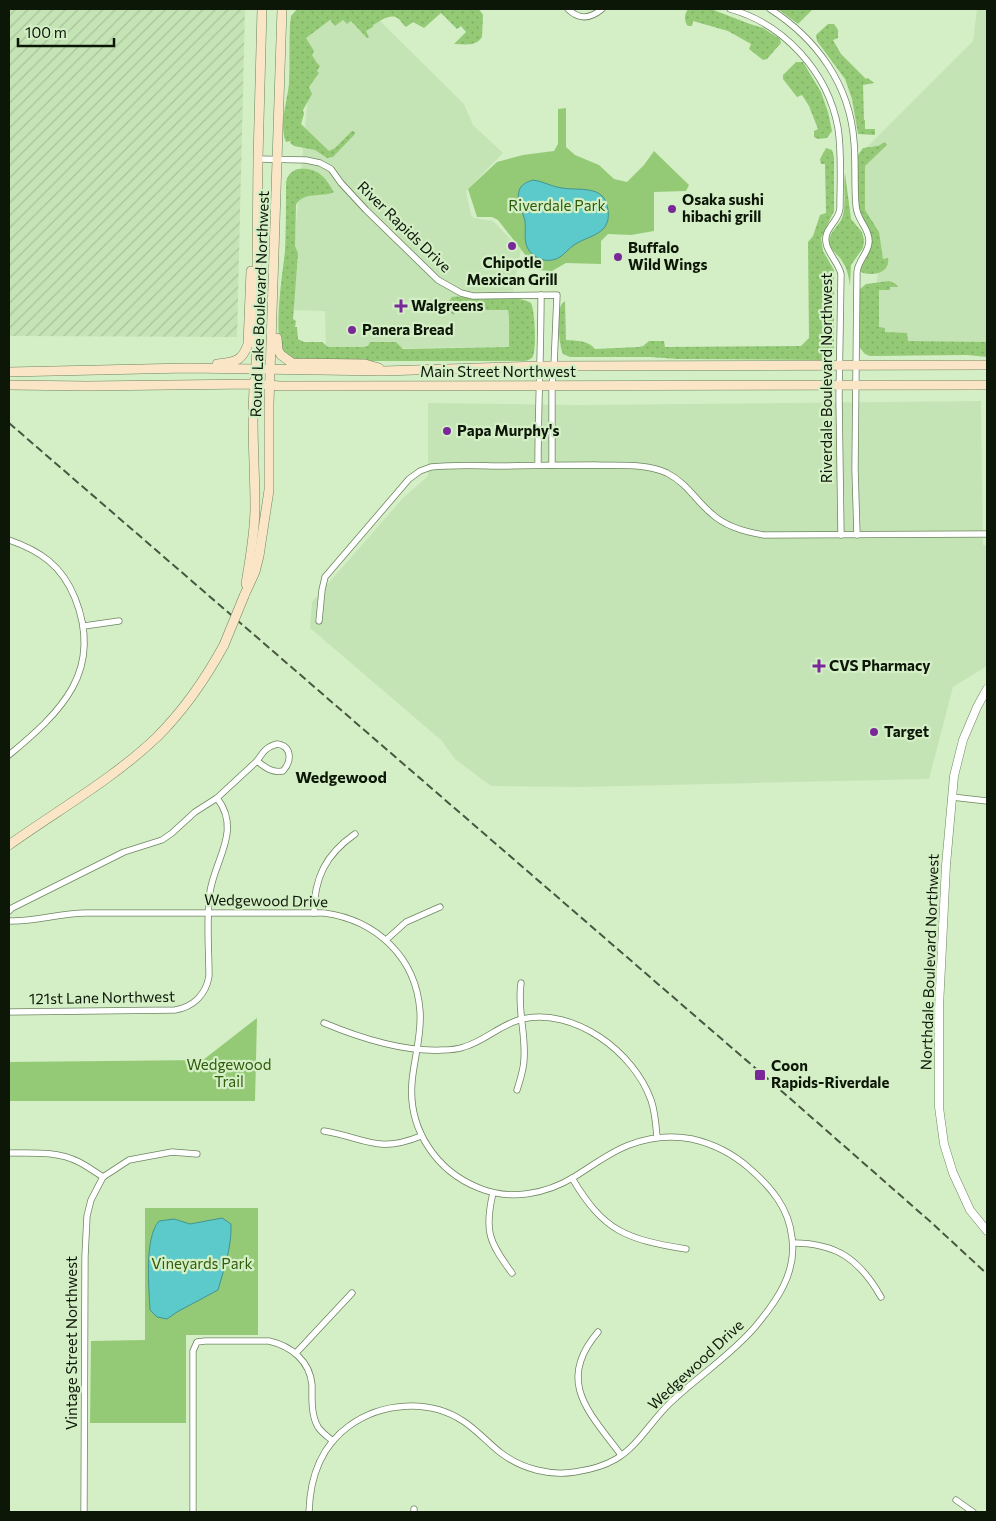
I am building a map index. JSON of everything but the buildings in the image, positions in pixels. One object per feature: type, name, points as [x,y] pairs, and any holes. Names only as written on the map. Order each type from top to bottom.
[{"type":"main road","name":"Round Lake Boulevard Northwest","points":[[244,596],[254,526],[254,384],[256,369],[262,9]]},
{"type":"main road","name":"Round Lake Boulevard Northwest","points":[[9,845],[121,767],[157,736],[178,714],[200,685],[224,645],[255,572],[266,518],[269,490],[282,9]]},
{"type":"main road","points":[[205,368],[236,361],[244,355],[248,344],[251,271],[257,254]]},
{"type":"main road","points":[[273,306],[276,316],[278,350],[287,361],[292,363],[365,364],[383,370]]},
{"type":"main road","name":"Main Street Northwest","points":[[9,372],[205,368],[383,370],[541,366],[987,364]]},
{"type":"main road","name":"Main Street Northwest","points":[[9,385],[987,385]]},
{"type":"street","points":[[568,9],[577,16],[586,18],[593,16],[602,9]]},
{"type":"street","name":"Riverdale Boulevard Northwest","points":[[730,9],[761,21],[789,42],[810,64],[828,94],[834,112],[840,144],[840,208],[839,215],[827,233],[826,241],[841,274],[841,535]]},
{"type":"street","name":"Riverdale Boulevard Northwest","points":[[770,9],[787,20],[822,54],[842,88],[850,110],[855,144],[856,214],[868,233],[869,241],[867,250],[857,267],[855,469],[857,535]]},
{"type":"street","name":"River Rapids Drive","points":[[258,159],[306,160],[320,163],[331,169],[366,210],[438,280],[449,288],[474,296],[557,295],[552,385],[552,465]]},
{"type":"street","points":[[538,465],[541,295]]},
{"type":"street","points":[[319,621],[322,590],[326,577],[415,474],[426,468],[437,466],[552,465],[651,468],[666,473],[681,482],[711,514],[729,526],[764,536],[987,534]]},
{"type":"street","points":[[9,540],[35,551],[55,565],[70,586],[84,626],[84,659],[76,681],[57,710],[9,756]]},
{"type":"street","points":[[84,626],[119,621]]},
{"type":"street","name":"Northdale Boulevard Northwest","points":[[987,689],[963,740],[954,776],[939,1007],[939,1107],[944,1144],[953,1173],[970,1210],[987,1231]]},
{"type":"street","points":[[9,911],[124,852],[162,840],[195,812],[217,798],[257,761],[269,746],[282,744],[289,755],[289,764],[283,771],[276,772],[267,769],[257,761]]},
{"type":"street","points":[[952,797],[987,801]]},
{"type":"street","points":[[209,913],[212,882],[225,848],[227,828],[226,813],[217,798]]},
{"type":"street","points":[[314,913],[316,885],[325,865],[336,849],[355,834]]},
{"type":"street","points":[[386,940],[406,922],[440,907]]},
{"type":"street","name":"Wedgewood Drive","points":[[9,921],[76,913],[314,913],[334,914],[352,919],[386,940],[401,957],[414,983],[420,1011],[412,1096],[414,1112],[421,1136],[432,1152],[451,1173],[467,1183],[493,1193],[516,1195],[533,1193],[552,1188],[572,1178],[628,1145],[657,1137],[672,1137],[700,1141],[715,1146],[738,1159],[764,1181],[779,1199],[789,1222],[793,1243],[790,1267],[783,1289],[754,1328],[729,1353],[677,1396],[660,1413],[634,1445],[621,1455],[609,1462],[580,1472],[557,1473],[539,1471],[508,1458],[463,1421],[439,1410],[417,1406],[386,1409],[367,1415],[348,1426],[332,1441],[315,1470],[310,1486],[309,1512]]},
{"type":"street","name":"121st Lane Northwest","points":[[9,1012],[183,1009],[195,1002],[203,993],[208,982],[209,913]]},
{"type":"street","points":[[517,1090],[524,1060],[519,1001],[521,983]]},
{"type":"street","points":[[324,1023],[374,1040],[417,1048],[443,1050],[464,1047],[521,1019],[546,1016],[561,1018],[585,1028],[607,1042],[634,1070],[650,1099],[657,1137]]},
{"type":"street","points":[[324,1131],[384,1145],[403,1143],[421,1136]]},
{"type":"street","points":[[9,1153],[46,1153],[63,1156],[80,1162],[103,1177],[129,1160],[164,1153],[197,1154]]},
{"type":"street","name":"Vintage Street Northwest","points":[[84,1512],[85,1256],[87,1216],[103,1177]]},
{"type":"street","points":[[572,1178],[591,1208],[608,1224],[619,1231],[640,1240],[686,1249]]},
{"type":"street","points":[[493,1193],[488,1216],[490,1233],[496,1250],[512,1273]]},
{"type":"street","points":[[793,1243],[824,1246],[845,1255],[862,1269],[881,1297]]},
{"type":"street","points":[[296,1352],[352,1293]]},
{"type":"street","points":[[598,1332],[589,1342],[580,1360],[578,1373],[580,1393],[588,1410],[621,1455]]},
{"type":"street","points":[[193,1512],[193,1351],[197,1342],[268,1341],[296,1352],[306,1367],[312,1382],[314,1418],[319,1429],[332,1441]]},
{"type":"street","points":[[956,1500],[972,1512]]},
{"type":"shaded area","points":[[9,9],[245,9],[237,337],[9,336]]},
{"type":"shaded area","points":[[977,9],[987,9],[987,344],[876,342],[876,285],[880,263],[877,228],[863,211],[863,151],[973,41]]},
{"type":"shaded area","points":[[378,19],[464,104],[473,125],[503,153],[466,191],[471,215],[474,218],[493,221],[521,250],[509,311],[509,347],[326,349],[325,311],[288,310],[312,52],[304,36],[323,21]]},
{"type":"shaded area","points":[[981,401],[983,545],[987,545],[987,666],[953,687],[929,779],[581,787],[491,786],[455,759],[441,740],[310,628],[312,602],[403,498],[428,476],[428,403],[580,405]]},
{"type":"green space","points":[[297,9],[479,9],[483,15],[482,37],[473,44],[454,44],[466,32],[461,26],[457,29],[441,13],[424,28],[413,22],[406,27],[398,19],[388,17],[366,31],[369,37],[367,38],[351,21],[347,24],[343,20],[335,26],[330,20],[306,38],[314,51],[312,55],[320,66],[317,71],[319,73],[309,87],[312,94],[303,110],[304,114],[301,124],[329,151],[335,148],[352,131],[355,132],[333,157],[327,158],[315,150],[294,146],[290,143],[291,141],[286,142],[284,135],[283,121],[289,84],[290,24],[291,16]]},
{"type":"green space","points":[[688,9],[711,9],[763,28],[780,39],[781,43],[767,59],[763,60],[749,49],[751,44],[728,31],[693,21],[692,26],[688,26],[685,18]]},
{"type":"green space","points":[[778,9],[813,9],[798,24]]},
{"type":"green space","points":[[828,24],[834,24],[838,30],[838,38],[833,40],[841,54],[866,79],[868,78],[874,83],[863,85],[865,129],[875,129],[875,135],[858,134],[852,99],[845,79],[817,41],[816,35]]},
{"type":"green space","points":[[796,62],[803,62],[821,92],[832,131],[827,138],[818,139],[814,137],[814,131],[818,129],[809,106],[802,95],[797,97],[783,79],[783,75]]},
{"type":"green space","name":"Riverdale Park","points":[[566,108],[566,147],[575,155],[599,165],[614,179],[627,182],[644,165],[654,151],[689,185],[686,191],[654,192],[654,231],[631,235],[608,234],[601,241],[601,264],[566,263],[552,271],[537,270],[498,220],[492,217],[477,217],[468,189],[497,162],[523,155],[554,151],[558,144],[558,109]]},
{"type":"green space","points":[[885,142],[887,145],[865,166],[865,210],[879,232],[883,259],[888,258],[887,267],[884,270],[870,274],[861,272],[862,264],[872,245],[872,237],[860,217],[858,207],[858,155],[863,148],[878,146]]},
{"type":"green space","points":[[826,148],[832,150],[834,157],[834,211],[821,238],[823,251],[834,270],[834,350],[831,356],[822,360],[678,359],[570,357],[563,354],[559,312],[560,307],[565,301],[566,340],[586,342],[595,349],[639,347],[649,341],[664,341],[665,347],[801,346],[809,338],[808,242],[813,236],[820,215],[826,213],[825,164],[821,164],[820,159]]},
{"type":"green space","points":[[298,169],[316,171],[334,192],[308,196],[296,205],[295,246],[298,253],[293,319],[296,321],[295,327],[297,327],[298,339],[304,342],[322,342],[328,347],[363,347],[368,346],[370,342],[396,342],[403,349],[509,347],[508,310],[455,310],[454,315],[450,312],[449,301],[452,297],[475,299],[512,298],[531,303],[535,331],[535,348],[532,358],[522,361],[320,361],[301,360],[287,356],[281,346],[279,334],[285,251],[286,182],[290,174]]},
{"type":"green space","points":[[845,173],[851,219],[862,232],[864,240],[863,248],[851,265],[850,286],[845,267],[829,242],[843,215]]},
{"type":"green space","points":[[889,281],[898,287],[890,287],[890,290],[879,290],[879,327],[885,328],[885,332],[907,333],[908,341],[987,342],[987,357],[967,355],[870,356],[865,354],[860,348],[860,289],[866,284]]},
{"type":"green space","name":"Wedgewood Trail","points":[[257,1018],[255,1101],[9,1101],[9,1062],[203,1060]]},
{"type":"green space","name":"Vineyards Park","points":[[145,1208],[258,1208],[258,1335],[186,1335],[186,1423],[90,1423],[91,1341],[145,1340]]},
{"type":"water","points":[[533,180],[558,187],[597,192],[606,202],[608,210],[608,220],[605,226],[601,231],[572,246],[562,256],[555,259],[545,260],[535,256],[526,244],[525,221],[518,199],[521,187]]},
{"type":"water","points":[[222,1218],[231,1224],[231,1232],[227,1257],[218,1290],[167,1319],[157,1317],[150,1310],[148,1264],[151,1239],[159,1221],[174,1219],[190,1224]]},
{"type":"railway","points":[[9,423],[761,1073],[987,1274]]},
{"type":"place","name":"Osaka sushi hibachi grill","points":[[672,209]]},
{"type":"place","name":"Chipotle Mexican Grill","points":[[512,246]]},
{"type":"place","name":"Buffalo Wild Wings","points":[[618,257]]},
{"type":"place","name":"Walgreens","points":[[401,306]]},
{"type":"place","name":"Panera Bread","points":[[352,330]]},
{"type":"place","name":"Papa Murphy's","points":[[447,431]]},
{"type":"place","name":"CVS Pharmacy","points":[[819,666]]},
{"type":"place","name":"Target","points":[[874,732]]},
{"type":"place","name":"Coon Rapids-Riverdale","points":[[760,1075]]},
{"type":"district","name":"Wedgewood","points":[[341,777]]}]
